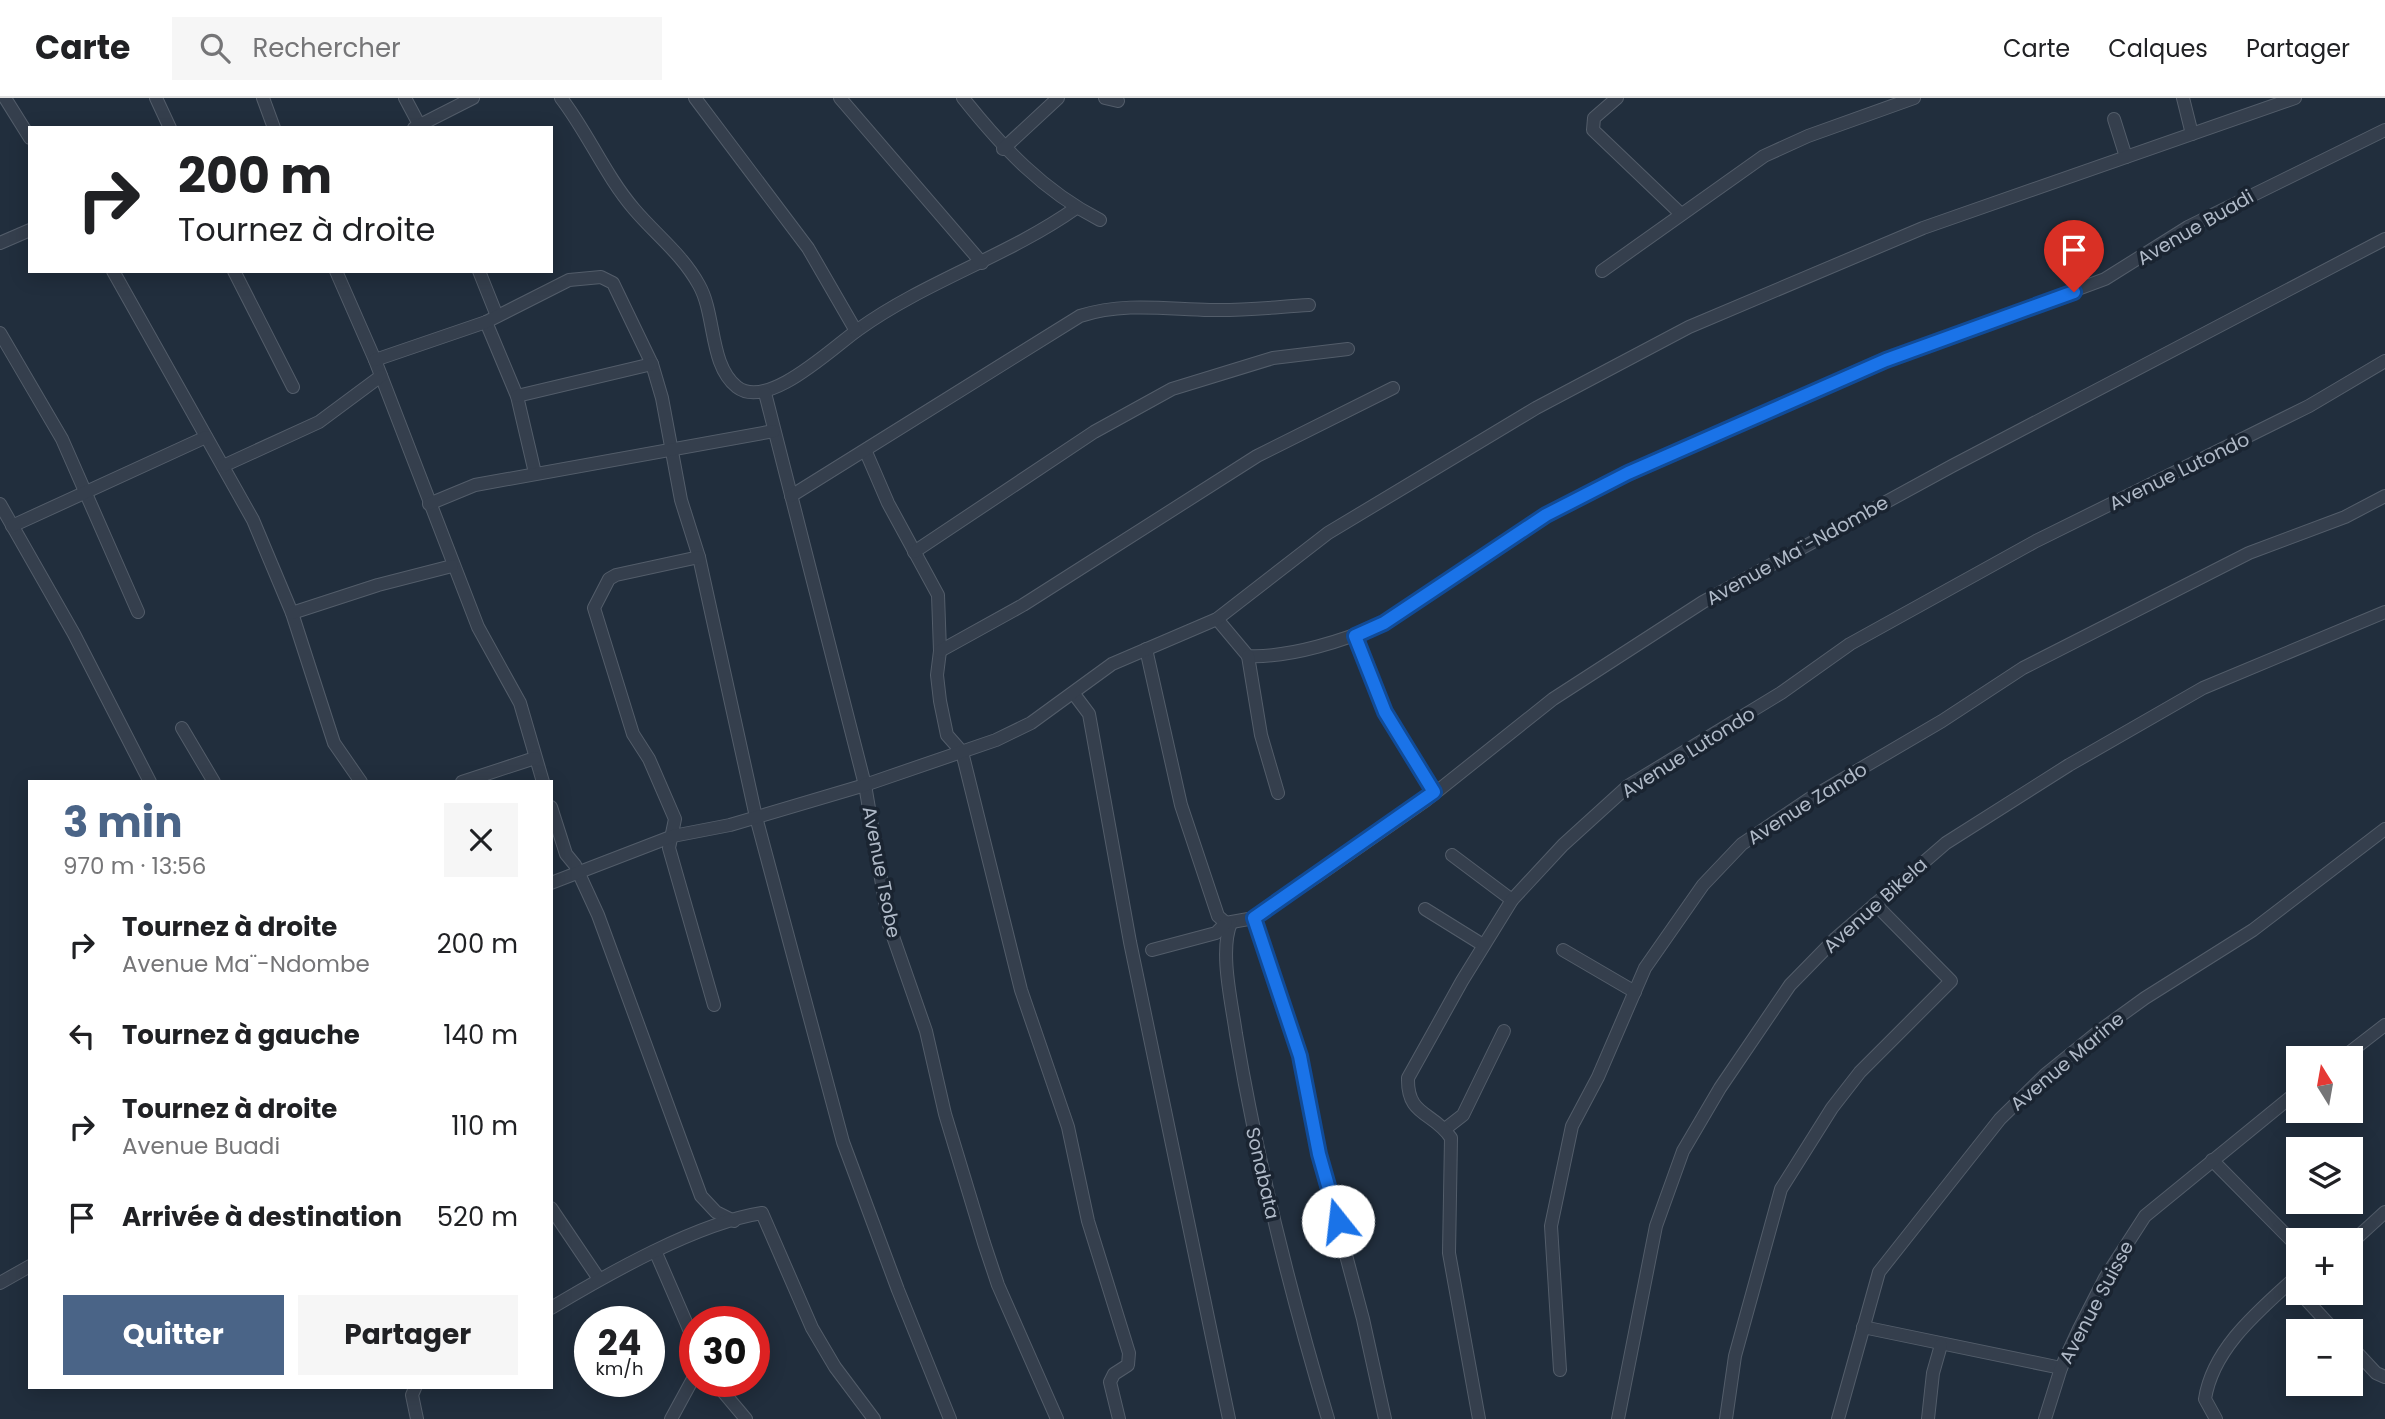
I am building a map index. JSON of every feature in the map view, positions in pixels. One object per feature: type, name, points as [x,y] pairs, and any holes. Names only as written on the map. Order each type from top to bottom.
[{"type":"street","points":[[5,98],[28,135]]},
{"type":"street","points":[[156,98],[169,126]]},
{"type":"street","points":[[263,98],[273,126]]},
{"type":"street","points":[[405,98],[418,126]]},
{"type":"street","points":[[420,126],[472,98]]},
{"type":"street","points":[[561,98],[633,208],[674,247],[701,287],[726,376],[739,388],[765,393],[792,378],[883,311],[982,263],[1076,208]]},
{"type":"street","points":[[695,98],[807,248],[856,331]]},
{"type":"street","points":[[840,98],[982,263]]},
{"type":"street","points":[[963,98],[1003,149],[1076,208],[1100,219]]},
{"type":"street","points":[[1003,149],[1058,98]]},
{"type":"street","points":[[1617,98],[1594,118],[1593,130],[1681,214]]},
{"type":"street","points":[[1602,271],[1764,156],[1808,136],[1914,98]]},
{"type":"street","points":[[2183,98],[2192,134]]},
{"type":"street","points":[[553,882],[673,836],[756,817],[865,785],[962,752],[1031,723],[1112,664],[1217,619],[1328,533],[1536,408],[1689,327],[1923,228],[2295,98]]},
{"type":"street","points":[[2114,119],[2126,157]]},
{"type":"street","name":"Avenue Buadi","points":[[1248,656],[1280,655],[1355,636],[1384,623],[1546,515],[1628,473],[1886,360],[2105,279],[2200,221],[2385,130]]},
{"type":"street","points":[[0,243],[28,231]]},
{"type":"street","name":"Avenue Ma¨-Ndombe","points":[[1250,919],[1434,792],[1553,699],[1703,602],[1952,466],[2385,239]]},
{"type":"street","points":[[114,273],[253,520],[292,613],[334,743],[360,780]]},
{"type":"street","points":[[235,273],[293,387]]},
{"type":"street","points":[[337,273],[375,360],[478,627],[520,703],[542,780]]},
{"type":"street","points":[[480,273],[517,396],[535,473]]},
{"type":"street","points":[[375,360],[492,319],[569,280],[601,277],[613,283],[652,363],[662,398],[681,500],[699,557],[756,817],[843,1142],[907,1314],[950,1419]]},
{"type":"street","points":[[792,496],[866,452],[975,379],[1080,316],[1107,307],[1213,310],[1309,305]]},
{"type":"street","points":[[0,333],[62,439],[138,612]]},
{"type":"street","points":[[914,552],[1094,432],[1172,389],[1273,358],[1348,349]]},
{"type":"street","name":"Avenue Lutondo","points":[[1445,1129],[1414,1107],[1408,1095],[1408,1078],[1483,945],[1512,900],[1563,845],[1628,786],[1782,693],[1850,644],[2036,541],[2309,406],[2385,361]]},
{"type":"street","points":[[517,396],[652,363]]},
{"type":"street","points":[[223,466],[319,422],[381,376]]},
{"type":"street","points":[[940,651],[1023,605],[1256,456],[1393,388]]},
{"type":"street","name":"Avenue Tsobe","points":[[765,393],[865,785],[889,925],[926,1031],[959,1165],[998,1285],[1057,1419]]},
{"type":"street","points":[[429,504],[475,485],[775,430]]},
{"type":"street","points":[[6,521],[206,437]]},
{"type":"street","points":[[866,452],[938,595],[940,651],[937,675],[947,735],[962,752],[1021,990],[1068,1127],[1088,1221],[1129,1353],[1128,1365],[1114,1374],[1110,1382],[1119,1419]]},
{"type":"street","name":"Avenue Zando","points":[[1560,1370],[1551,1226],[1572,1126],[1598,1077],[1634,992],[1660,945],[1703,885],[1742,844],[1809,799],[1942,721],[2023,668],[2109,621],[2249,553],[2345,517],[2385,496]]},
{"type":"street","points":[[0,504],[6,521],[74,634],[149,780]]},
{"type":"street","points":[[699,557],[616,575],[609,579],[594,608],[634,734],[649,759],[675,819],[669,848],[713,1005]]},
{"type":"street","points":[[292,613],[378,585],[453,566]]},
{"type":"street","name":"Avenue Bikela","points":[[1618,1419],[1656,1226],[1690,1137],[1777,1001],[1836,938],[1946,843],[2137,724],[2203,688],[2385,612]]},
{"type":"street","points":[[1217,619],[1248,656],[1261,735],[1278,793]]},
{"type":"street","points":[[1355,636],[1385,712],[1434,792]]},
{"type":"street","points":[[1146,649],[1181,805],[1218,916],[1229,923]]},
{"type":"street","points":[[1074,694],[1089,714],[1130,942],[1229,1419]]},
{"type":"street","points":[[182,728],[213,780]]},
{"type":"street","points":[[468,780],[535,758]]},
{"type":"street","points":[[553,813],[566,854],[579,874],[598,915],[705,1203],[705,1229]]},
{"type":"street","name":"Avenue Marine","points":[[1838,1419],[1879,1272],[2000,1119],[2045,1075],[2145,998],[2253,930],[2385,829]]},
{"type":"street","points":[[1452,855],[1512,900]]},
{"type":"street","points":[[1726,1419],[1738,1342],[1781,1189],[1832,1108],[1860,1072],[1951,981],[1875,904]]},
{"type":"street","points":[[1425,909],[1483,945]]},
{"type":"street","points":[[1152,950],[1216,933],[1229,923],[1250,919],[1300,1056],[1319,1154],[1347,1256],[1385,1419]]},
{"type":"street","name":"Sonabata","points":[[1229,923],[1226,940],[1232,1006],[1253,1134],[1293,1298],[1328,1419]]},
{"type":"street","points":[[1563,950],[1634,992]]},
{"type":"street","points":[[2358,1046],[2385,1026]]},
{"type":"street","points":[[1479,1419],[1452,1280],[1448,1237],[1452,1147],[1445,1129],[1463,1115],[1504,1031]]},
{"type":"street","name":"Avenue Suisse","points":[[2045,1419],[2061,1368],[2105,1278],[2145,1216],[2286,1101]]},
{"type":"street","points":[[2212,1160],[2286,1235]]},
{"type":"street","points":[[705,1203],[734,1221]]},
{"type":"street","points":[[553,1211],[599,1279]]},
{"type":"street","points":[[2363,1232],[2385,1212]]},
{"type":"street","points":[[553,1307],[599,1279],[705,1229],[765,1214],[812,1328],[835,1367],[874,1419]]},
{"type":"street","points":[[656,1253],[679,1306]]},
{"type":"street","points":[[0,1283],[28,1267]]},
{"type":"street","points":[[2216,1419],[2205,1399],[2216,1366],[2227,1348],[2255,1315],[2286,1286]]},
{"type":"street","points":[[2311,1305],[2324,1319]]},
{"type":"street","points":[[1863,1327],[2061,1368]]},
{"type":"street","points":[[1928,1419],[1933,1373],[1941,1345]]},
{"type":"street","points":[[2363,1359],[2376,1373],[2385,1377]]},
{"type":"street","points":[[415,1389],[412,1395],[416,1419]]},
{"type":"street","points":[[671,1419],[683,1397]]},
{"type":"street","points":[[727,1397],[746,1419]]},
{"type":"route","points":[[1338,1221],[1319,1154],[1300,1056],[1254,918],[1425,801],[1434,792],[1385,712],[1355,636],[1384,623],[1546,515],[1628,473],[1886,360],[2074,292]]}]
